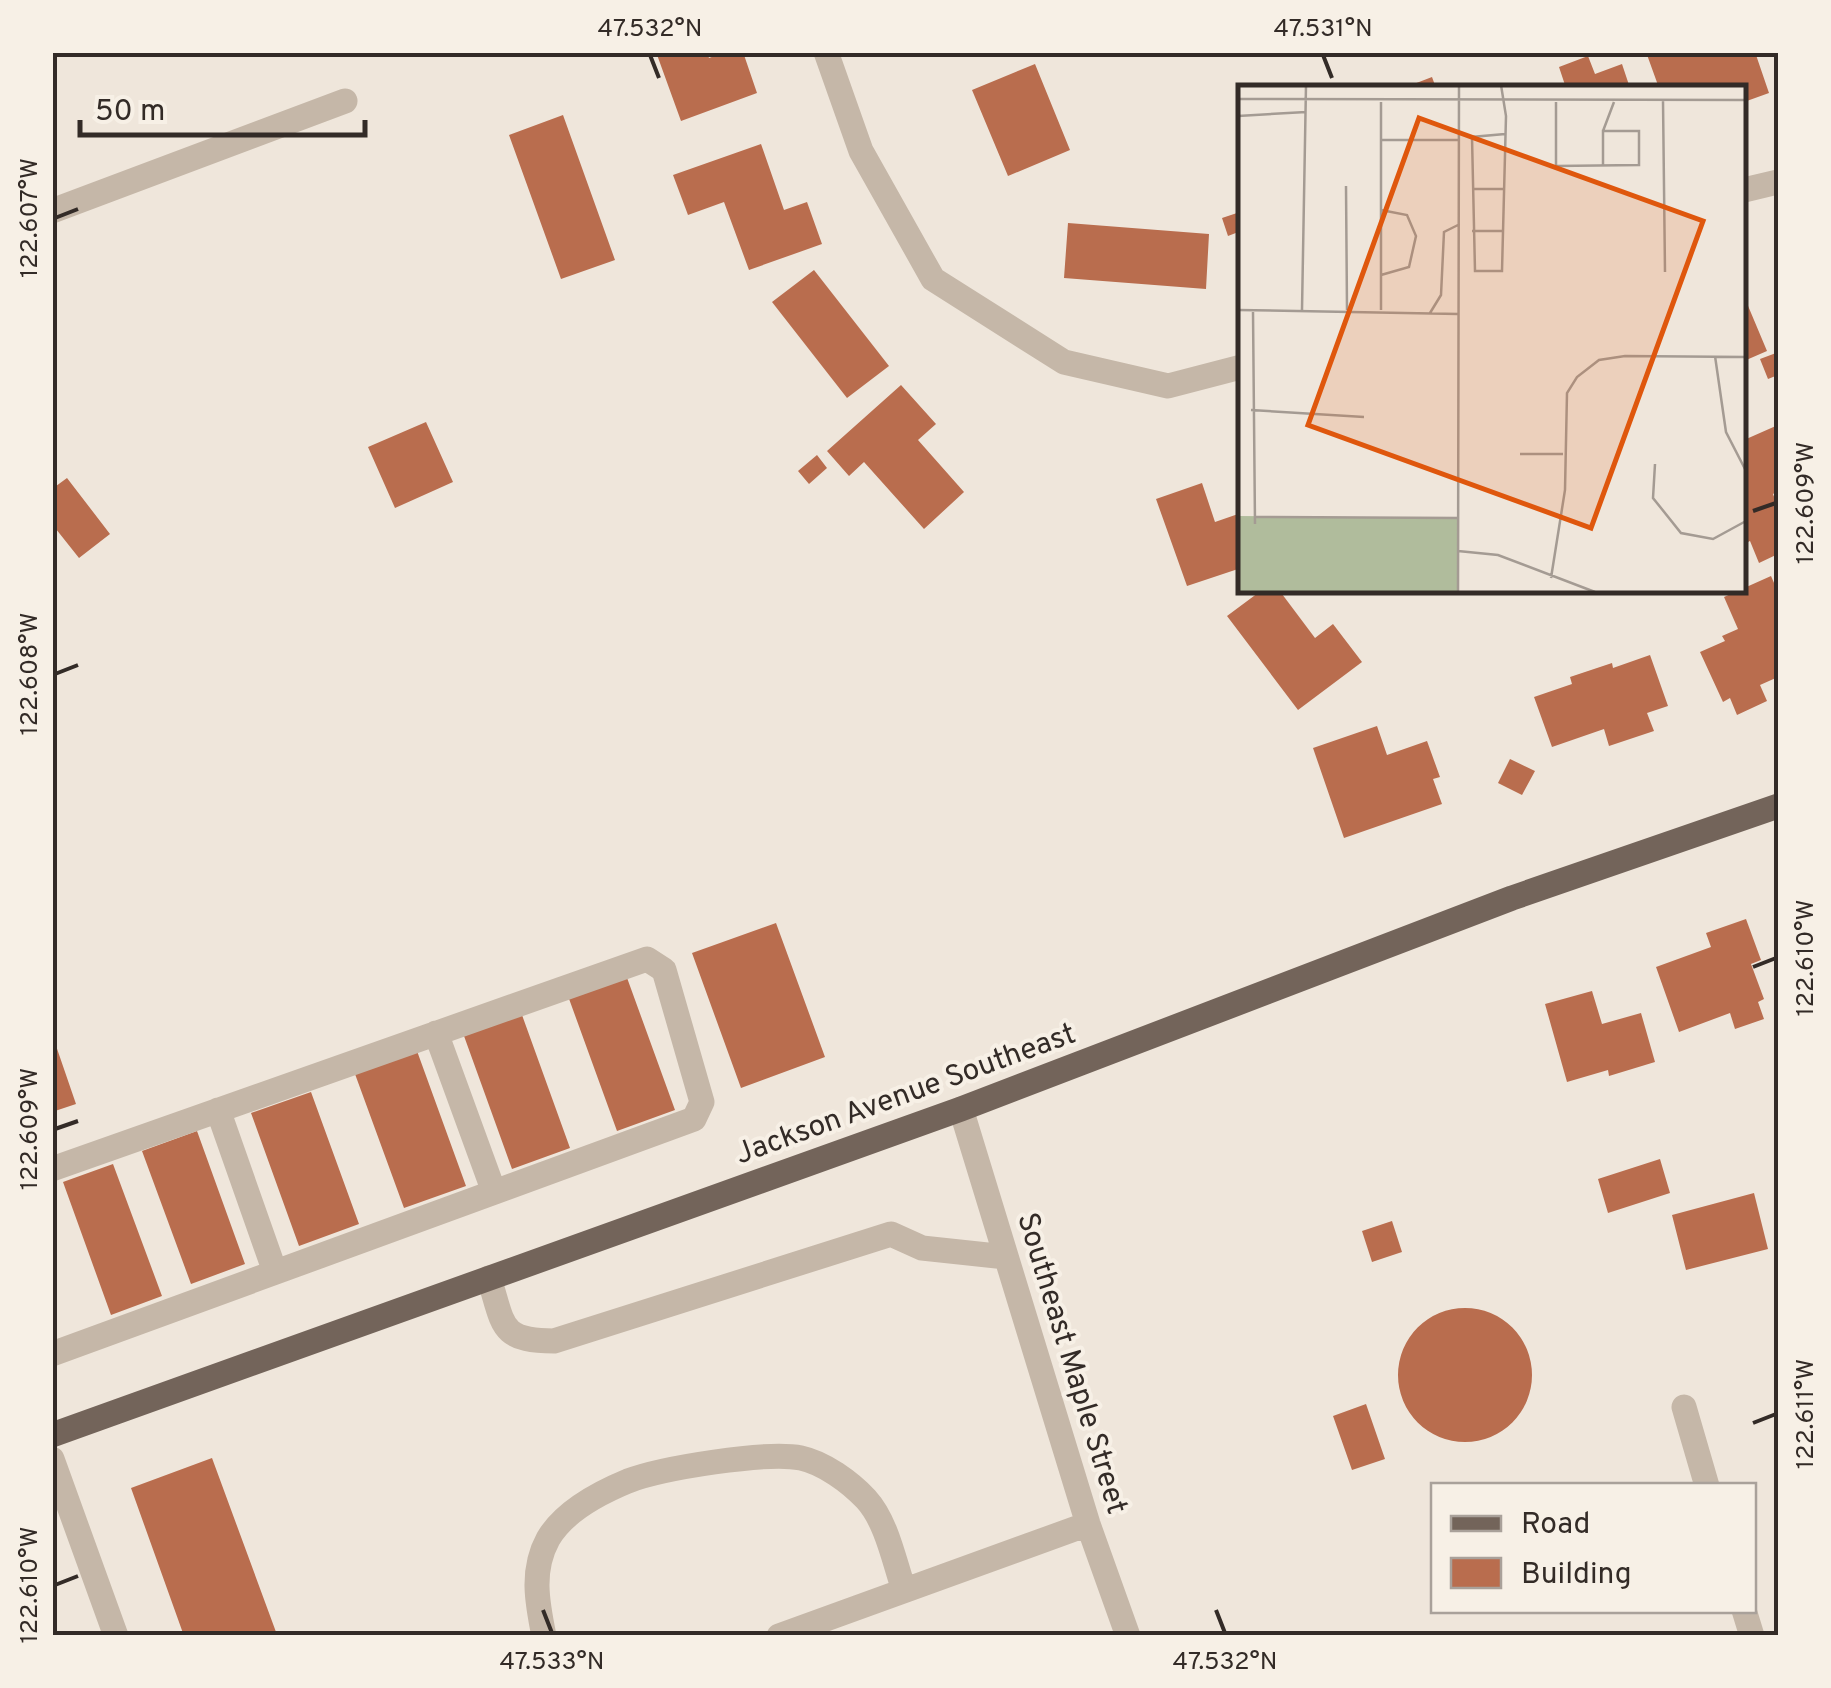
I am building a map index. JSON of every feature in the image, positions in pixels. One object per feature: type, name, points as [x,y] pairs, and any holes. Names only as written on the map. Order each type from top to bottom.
[{"type":"main road","name":"Jackson Avenue Southeast","points":[[52,1434],[961,1109],[1512,898],[1778,806]]},
{"type":"street","points":[[826,52],[862,151],[933,278],[1064,362],[1168,386],[1238,368]]},
{"type":"street","points":[[52,211],[345,101]]},
{"type":"street","points":[[1746,190],[1778,182]]},
{"type":"street","points":[[52,1169],[647,959],[664,970],[702,1102],[694,1119],[52,1354]]},
{"type":"street","points":[[436,1034],[494,1192]]},
{"type":"street","name":"Southeast Maple Street","points":[[961,1109],[1088,1524],[1128,1636]]},
{"type":"street","points":[[218,1110],[275,1272]]},
{"type":"street","points":[[489,1278],[504,1326],[523,1341],[554,1341],[891,1234],[922,1248],[1006,1257]]},
{"type":"street","points":[[1684,1407],[1706,1483]]},
{"type":"street","points":[[544,1636],[536,1595],[538,1566],[549,1537],[572,1510],[630,1480],[773,1455],[805,1459],[836,1474],[868,1500],[885,1532],[904,1590]]},
{"type":"street","points":[[52,1459],[116,1636]]},
{"type":"street","points":[[779,1636],[1088,1524]]},
{"type":"building","points":[[656,52],[707,52],[709,58],[725,52],[743,52],[757,93],[681,121]]},
{"type":"building","points":[[1646,52],[1755,52],[1769,93],[1746,101],[1746,85],[1658,85]]},
{"type":"building","points":[[1588,56],[1595,74],[1622,64],[1629,85],[1565,85],[1559,67]]},
{"type":"building","points":[[1035,64],[1070,150],[1008,176],[972,90]]},
{"type":"building","points":[[1432,77],[1435,85],[1411,85]]},
{"type":"building","points":[[563,115],[615,260],[561,279],[509,135]]},
{"type":"building","points":[[761,144],[784,210],[807,202],[822,244],[749,270],[724,202],[688,215],[673,175]]},
{"type":"building","points":[[1238,213],[1238,232],[1228,236],[1222,218]]},
{"type":"building","points":[[1068,223],[1209,234],[1206,289],[1064,278]]},
{"type":"building","points":[[814,270],[889,366],[847,398],[772,302]]},
{"type":"building","points":[[1746,301],[1767,351],[1746,360]]},
{"type":"building","points":[[1776,353],[1778,375],[1768,379],[1760,359]]},
{"type":"building","points":[[901,385],[936,424],[918,440],[964,492],[924,529],[864,462],[849,476],[827,451]]},
{"type":"building","points":[[426,422],[453,482],[395,508],[368,447]]},
{"type":"building","points":[[1778,425],[1778,491],[1773,494],[1778,507],[1778,554],[1759,563],[1750,541],[1746,543],[1746,439]]},
{"type":"building","points":[[817,455],[827,468],[809,484],[798,471]]},
{"type":"building","points":[[67,478],[110,534],[79,558],[52,524],[52,489]]},
{"type":"building","points":[[1202,483],[1215,522],[1238,514],[1238,569],[1187,586],[1156,499]]},
{"type":"building","points":[[1771,576],[1778,592],[1778,677],[1760,685],[1767,701],[1737,715],[1730,698],[1723,702],[1700,652],[1725,641],[1722,636],[1738,629],[1724,597],[1746,592],[1746,587]]},
{"type":"building","points":[[1259,592],[1280,592],[1315,638],[1333,624],[1362,662],[1298,710],[1227,616]]},
{"type":"building","points":[[1650,655],[1668,706],[1647,713],[1654,731],[1609,746],[1604,729],[1552,747],[1534,697],[1572,684],[1570,677]]},
{"type":"building","points":[[1377,726],[1387,755],[1427,741],[1440,777],[1433,779],[1442,804],[1344,838],[1313,748]]},
{"type":"building","points":[[1510,759],[1535,771],[1522,795],[1498,783]]},
{"type":"building","points":[[1746,919],[1761,960],[1751,964],[1764,999],[1758,1002],[1764,1019],[1735,1029],[1730,1013],[1679,1032],[1656,967],[1711,947],[1706,933]]},
{"type":"building","points":[[776,923],[825,1057],[741,1088],[692,953]]},
{"type":"building","points":[[626,975],[675,1110],[617,1131],[568,996]]},
{"type":"building","points":[[1592,991],[1602,1024],[1641,1013],[1655,1062],[1609,1076],[1608,1070],[1567,1082],[1545,1004]]},
{"type":"building","points":[[522,1015],[570,1148],[512,1169],[464,1036]]},
{"type":"building","points":[[52,1038],[76,1104],[52,1112]]},
{"type":"building","points":[[417,1051],[466,1186],[404,1208],[355,1074]]},
{"type":"building","points":[[311,1092],[359,1224],[299,1246],[251,1113]]},
{"type":"building","points":[[197,1131],[245,1264],[191,1284],[142,1151]]},
{"type":"building","points":[[1660,1159],[1670,1193],[1608,1213],[1598,1179]]},
{"type":"building","points":[[113,1164],[162,1296],[111,1315],[63,1182]]},
{"type":"building","points":[[1754,1193],[1768,1249],[1686,1270],[1672,1215]]},
{"type":"building","points":[[1392,1221],[1402,1252],[1372,1262],[1362,1231]]},
{"type":"building","points":[[1465,1308],[1491,1313],[1513,1327],[1527,1349],[1532,1375],[1527,1401],[1513,1423],[1491,1437],[1465,1442],[1439,1437],[1417,1423],[1403,1401],[1398,1375],[1403,1349],[1417,1327],[1439,1313]]},
{"type":"building","points":[[1366,1404],[1385,1459],[1352,1470],[1333,1416]]},
{"type":"building","points":[[212,1458],[276,1632],[265,1636],[184,1636],[131,1488]]}]
